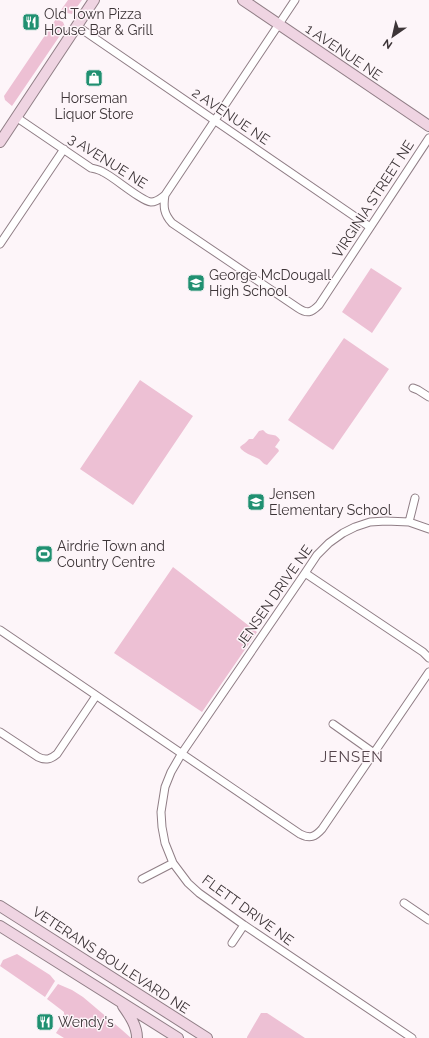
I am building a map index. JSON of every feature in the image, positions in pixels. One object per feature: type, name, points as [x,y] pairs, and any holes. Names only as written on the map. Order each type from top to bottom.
[{"type":"main road","points":[[0,142],[94,0]]},
{"type":"main road","name":"1 AVENUE NE","points":[[243,0],[429,126]]},
{"type":"main road","name":"VETERANS BOULEVARD NE","points":[[0,906],[207,1038]]},
{"type":"main road","name":"VETERANS BOULEVARD NE","points":[[0,926],[178,1038]]},
{"type":"main road","points":[[0,933],[17,937]]},
{"type":"main road","points":[[120,1001],[136,1028],[137,1038]]},
{"type":"street","points":[[165,195],[295,0]]},
{"type":"street","name":"2 AVENUE NE","points":[[77,26],[370,227]]},
{"type":"street","name":"3 AVENUE NE","points":[[16,116],[91,168],[102,171],[147,201],[152,202],[165,195]]},
{"type":"street","name":"VIRGINIA STREET NE","points":[[310,312],[319,306],[429,138]]},
{"type":"street","points":[[0,244],[64,149]]},
{"type":"street","name":"3 AVENUE NE","points":[[165,195],[163,203],[164,210],[167,218],[172,223],[304,312],[310,312]]},
{"type":"street","points":[[413,388],[429,397]]},
{"type":"street","points":[[409,522],[414,498]]},
{"type":"street","name":"JENSEN DRIVE NE","points":[[182,753],[304,573],[317,555],[329,543],[343,533],[370,522],[409,522],[429,529]]},
{"type":"street","points":[[304,573],[423,652],[429,658]]},
{"type":"street","points":[[0,630],[306,837],[312,837],[322,829],[429,672]]},
{"type":"street","points":[[0,732],[42,760],[52,758],[57,754],[96,696]]},
{"type":"street","points":[[333,724],[374,753]]},
{"type":"street","name":"FLETT DRIVE NE","points":[[182,753],[165,787],[161,812],[165,843],[173,863],[188,883],[199,893],[244,925],[412,1038]]},
{"type":"street","points":[[142,879],[173,863]]},
{"type":"street","points":[[404,903],[429,920]]},
{"type":"street","points":[[232,943],[244,925]]},
{"type":"shaded area","points":[[68,0],[82,0],[72,14],[61,10]]},
{"type":"shaded area","points":[[56,19],[63,22],[65,27],[63,31],[12,106],[5,100],[4,96]]},
{"type":"shaded area","points":[[371,268],[402,288],[372,333],[342,312]]},
{"type":"shaded area","points":[[344,338],[389,369],[333,450],[288,420]]},
{"type":"shaded area","points":[[140,380],[193,416],[133,505],[80,469]]},
{"type":"shaded area","points":[[263,430],[268,434],[276,436],[280,440],[275,447],[279,451],[267,465],[245,452],[240,447],[249,439],[253,439],[259,431]]},
{"type":"shaded area","points":[[173,567],[257,632],[202,712],[114,653]]},
{"type":"shaded area","points":[[17,954],[50,975],[55,981],[45,997],[0,966],[3,960]]},
{"type":"shaded area","points":[[58,984],[83,997],[131,1038],[64,1038],[56,1033],[62,1023],[64,1012],[47,999]]},
{"type":"shaded area","points":[[261,1013],[267,1013],[305,1038],[247,1038]]},
{"type":"place","name":"Old Town Pizza House Bar & Grill","points":[[31,22]]},
{"type":"place","name":"Horseman Liquor Store","points":[[94,78]]},
{"type":"place","name":"George McDougall High School","points":[[196,283]]},
{"type":"place","name":"Jensen Elementary School","points":[[256,502]]},
{"type":"place","name":"Airdrie Town and Country Centre","points":[[44,554]]},
{"type":"place","name":"Wendy's","points":[[45,1022]]},
{"type":"district","name":"JENSEN","points":[[352,757]]}]
